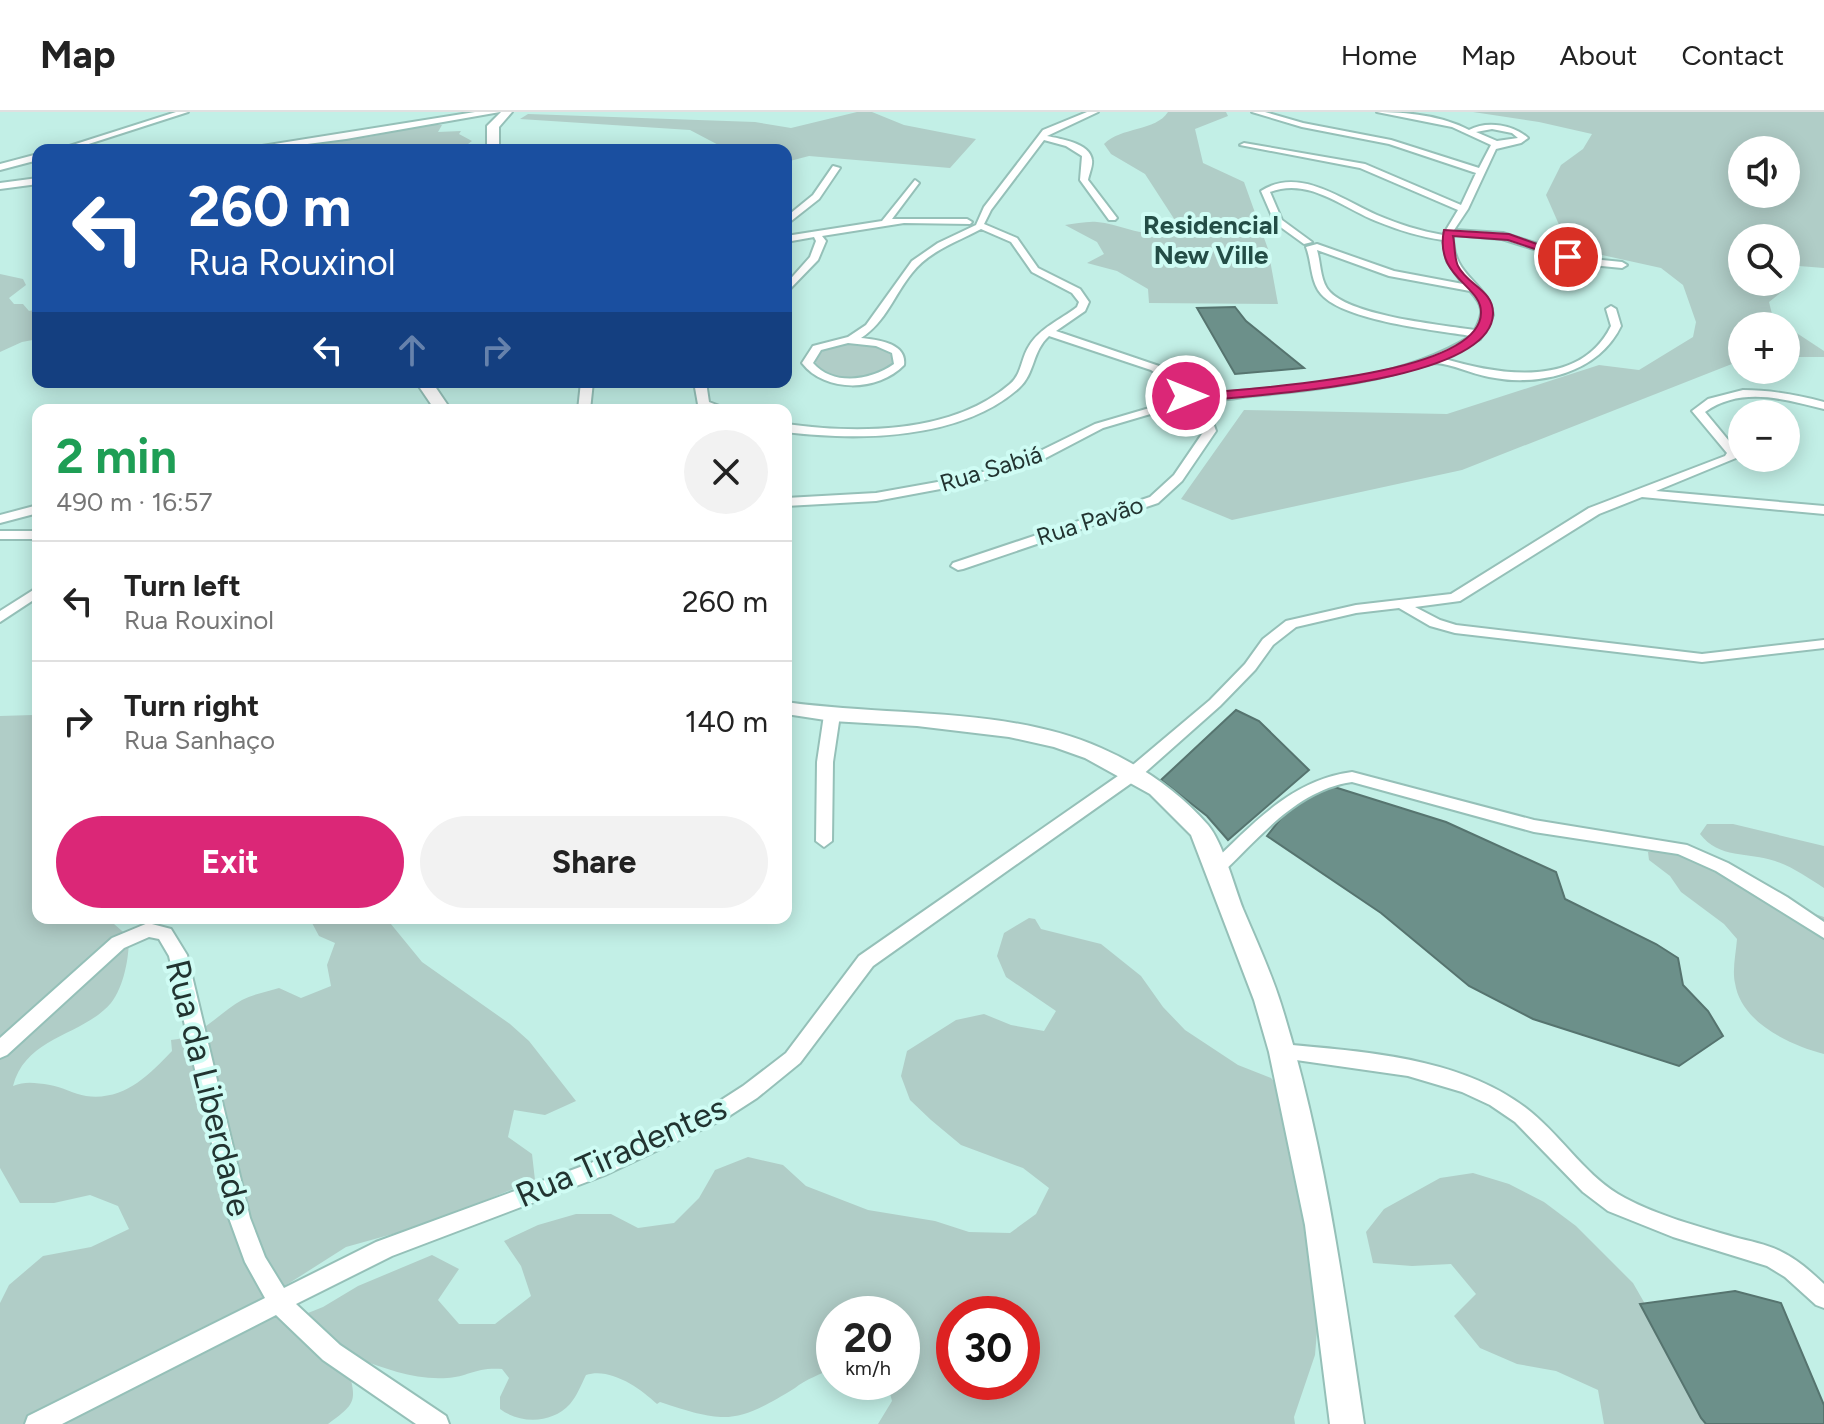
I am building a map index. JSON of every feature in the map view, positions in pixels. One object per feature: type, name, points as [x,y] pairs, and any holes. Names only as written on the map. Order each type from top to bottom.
[{"type":"main road","points":[[494,144],[493,126],[507,112]]},
{"type":"main road","points":[[792,709],[1009,730],[1060,742],[1134,773],[1158,789],[1192,820],[1201,832],[1267,1000],[1282,1052],[1320,1225],[1347,1424]]},
{"type":"street","points":[[80,144],[184,112]]},
{"type":"street","points":[[289,144],[496,112]]},
{"type":"street","points":[[878,321],[875,333],[900,358],[899,365],[881,377],[841,380],[811,370],[807,363],[808,356],[815,349],[848,340],[868,331],[878,321],[909,270],[974,224],[1054,126],[1094,112]]},
{"type":"street","points":[[1256,112],[1302,125],[1391,142],[1481,168]]},
{"type":"street","points":[[1381,112],[1438,123],[1459,127],[1495,144],[1522,140],[1524,136],[1508,129],[1438,123]]},
{"type":"street","points":[[1472,135],[1473,130],[1492,127]]},
{"type":"street","points":[[1042,137],[1070,145],[1086,155],[1089,159],[1084,180],[1112,218]]},
{"type":"street","points":[[1439,361],[1477,334],[1488,317],[1486,302],[1452,267],[1447,235],[1495,144]]},
{"type":"street","points":[[1244,145],[1362,166],[1444,200],[1465,205]]},
{"type":"street","points":[[0,167],[32,159]]},
{"type":"street","points":[[792,217],[816,197],[836,168]]},
{"type":"street","points":[[0,186],[32,182]]},
{"type":"street","points":[[898,216],[915,183]]},
{"type":"street","points":[[1467,284],[1449,285],[1380,271],[1314,245],[1278,221],[1264,194],[1279,185],[1311,187],[1404,229],[1447,235],[1503,236],[1581,261],[1622,265]]},
{"type":"street","points":[[792,238],[886,221],[898,216],[974,224],[1018,244],[1035,270],[1076,291],[1083,298],[1081,309],[1032,348],[1024,376],[1001,396],[932,424],[891,431],[837,433],[792,429]]},
{"type":"street","points":[[792,283],[815,258],[821,241],[816,234]]},
{"type":"street","points":[[1314,245],[1316,276],[1323,290],[1341,304],[1382,316],[1477,334]]},
{"type":"street","points":[[1439,361],[1500,377],[1527,379],[1550,376],[1582,362],[1605,345],[1616,326],[1611,309]]},
{"type":"street","points":[[1049,332],[1155,368],[1196,398]]},
{"type":"street","points":[[848,340],[887,346]]},
{"type":"street","name":"Rua Sabiá","points":[[792,502],[876,497],[974,479],[1036,458],[1109,423],[1196,398],[1353,380],[1439,361]]},
{"type":"street","name":"Rua Tiradentes","points":[[37,1424],[363,1259],[427,1231],[610,1164],[719,1112],[793,1058],[853,975],[881,948],[1134,773],[1215,703],[1250,667],[1268,642],[1291,624],[1356,609],[1455,598],[1577,519],[1732,456],[1729,445],[1700,415],[1698,411],[1703,406],[1758,392],[1824,406]]},
{"type":"street","name":"Rua Pavão","points":[[958,566],[1154,500],[1178,478],[1210,431],[1196,398]]},
{"type":"street","points":[[1642,494],[1824,510]]},
{"type":"street","points":[[0,519],[32,511]]},
{"type":"street","points":[[0,535],[32,535]]},
{"type":"street","points":[[0,618],[32,595]]},
{"type":"street","points":[[1404,606],[1435,623],[1455,629],[1672,656],[1724,657],[1824,644]]},
{"type":"street","points":[[824,841],[823,792],[832,715]]},
{"type":"street","points":[[1216,869],[1273,817],[1313,786],[1336,777],[1352,777],[1534,826],[1681,849],[1722,867],[1781,901],[1824,931]]},
{"type":"street","name":"Rua da Liberdade","points":[[0,1050],[118,943],[148,930],[165,934],[178,955],[248,1246],[280,1302],[295,1320],[371,1381],[437,1424]]},
{"type":"street","points":[[1282,1052],[1376,1061],[1424,1072],[1478,1091],[1518,1113],[1590,1184],[1617,1204],[1773,1258],[1793,1270],[1824,1298]]},
{"type":"shaded area","points":[[857,112],[872,112],[904,125],[976,139],[950,168],[809,156],[792,160],[792,144],[717,144],[690,130],[520,119],[528,114],[755,122],[791,128]]},
{"type":"shaded area","points":[[1168,112],[1226,112],[1228,116],[1195,129],[1203,163],[1244,182],[1268,249],[1278,304],[1149,303],[1148,289],[1117,271],[1087,263],[1104,254],[1097,242],[1065,225],[1097,222],[1159,234],[1180,228],[1145,174],[1111,154],[1104,144],[1119,134],[1155,123]]},
{"type":"shaded area","points":[[1473,112],[1824,112],[1824,268],[1800,266],[1800,224],[1728,224],[1728,296],[1776,296],[1769,302],[1772,312],[1728,312],[1728,366],[1462,470],[1232,520],[1181,499],[1244,410],[1447,414],[1599,365],[1639,370],[1693,337],[1696,322],[1683,285],[1661,268],[1593,253],[1560,227],[1546,195],[1561,165],[1583,149],[1592,134]]},
{"type":"shaded area","points":[[432,124],[442,125],[438,132],[461,131],[459,134],[472,141],[468,144],[316,144]]},
{"type":"shaded area","points":[[0,274],[23,279],[26,285],[9,298],[14,304],[23,304],[32,310],[32,340],[0,352]]},
{"type":"shaded area","points":[[1235,307],[1246,321],[1304,368],[1235,374],[1197,308]]},
{"type":"shaded area","points":[[1800,335],[1824,351],[1824,357],[1800,357]]},
{"type":"shaded area","points":[[850,343],[875,345],[892,352],[895,363],[878,375],[855,379],[832,375],[815,364],[820,352]]},
{"type":"shaded area","points":[[1236,710],[1259,721],[1309,770],[1228,840],[1207,816],[1161,780]]},
{"type":"shaded area","points":[[32,715],[32,924],[114,924],[129,937],[125,972],[111,1003],[86,1023],[42,1046],[20,1069],[13,1086],[45,1084],[100,1097],[124,1091],[144,1078],[172,1051],[171,1040],[200,1030],[242,1000],[279,988],[301,998],[331,986],[327,965],[335,943],[319,936],[313,924],[391,924],[422,962],[529,1041],[576,1101],[545,1115],[514,1110],[508,1137],[532,1154],[535,1180],[425,1225],[346,1247],[269,1296],[283,1323],[323,1307],[358,1286],[432,1255],[459,1269],[438,1300],[459,1324],[495,1324],[531,1296],[521,1266],[504,1241],[538,1225],[576,1214],[611,1214],[638,1228],[674,1223],[699,1198],[715,1170],[748,1157],[783,1165],[806,1186],[868,1210],[935,1221],[969,1232],[1010,1233],[1036,1214],[1049,1188],[1023,1168],[961,1145],[910,1100],[901,1076],[907,1051],[956,1020],[984,1014],[1011,1025],[1044,1031],[1056,1011],[1006,977],[997,956],[1004,933],[1029,918],[1035,919],[1041,929],[1101,944],[1141,976],[1163,1007],[1185,1030],[1238,1065],[1271,1078],[1291,1103],[1318,1319],[1315,1355],[1294,1417],[1295,1424],[878,1424],[892,1400],[920,1400],[920,1296],[816,1296],[816,1376],[775,1400],[730,1417],[701,1414],[660,1402],[657,1404],[624,1380],[595,1373],[586,1375],[575,1398],[563,1411],[536,1420],[526,1419],[500,1409],[500,1397],[509,1378],[502,1369],[435,1378],[401,1373],[356,1358],[348,1368],[353,1388],[352,1401],[328,1424],[0,1424],[0,1303],[9,1285],[43,1256],[91,1247],[129,1229],[118,1206],[90,1195],[54,1203],[20,1203],[0,1168],[0,716]]},
{"type":"shaded area","points":[[1331,786],[1446,822],[1556,872],[1565,899],[1678,958],[1683,985],[1708,1011],[1723,1036],[1679,1066],[1533,1019],[1469,986],[1381,913],[1267,836],[1290,807]]},
{"type":"shaded area","points":[[1707,824],[1733,824],[1824,846],[1824,888],[1782,863],[1716,848],[1700,834]]},
{"type":"shaded area","points":[[1666,851],[1701,858],[1803,910],[1824,917],[1824,1054],[1782,1038],[1747,1010],[1739,997],[1734,978],[1737,939],[1724,924],[1681,892],[1670,876],[1649,860],[1648,852]]},
{"type":"shaded area","points":[[1473,1173],[1509,1184],[1544,1202],[1576,1226],[1633,1283],[1652,1316],[1729,1424],[1604,1424],[1598,1390],[1556,1371],[1517,1364],[1480,1348],[1454,1316],[1476,1294],[1451,1264],[1412,1266],[1373,1263],[1366,1232],[1384,1209],[1440,1178]]},
{"type":"shaded area","points":[[1735,1291],[1781,1303],[1824,1405],[1824,1424],[1706,1424],[1701,1418],[1640,1304]]},
{"type":"district","name":"Residencial New Ville","points":[[1211,240]]},
{"type":"route","points":[[1186,396],[1189,401],[1200,403],[1207,399],[1205,397],[1353,380],[1439,361],[1457,351],[1482,328],[1488,317],[1486,302],[1452,267],[1448,232],[1509,237],[1568,257]]}]
